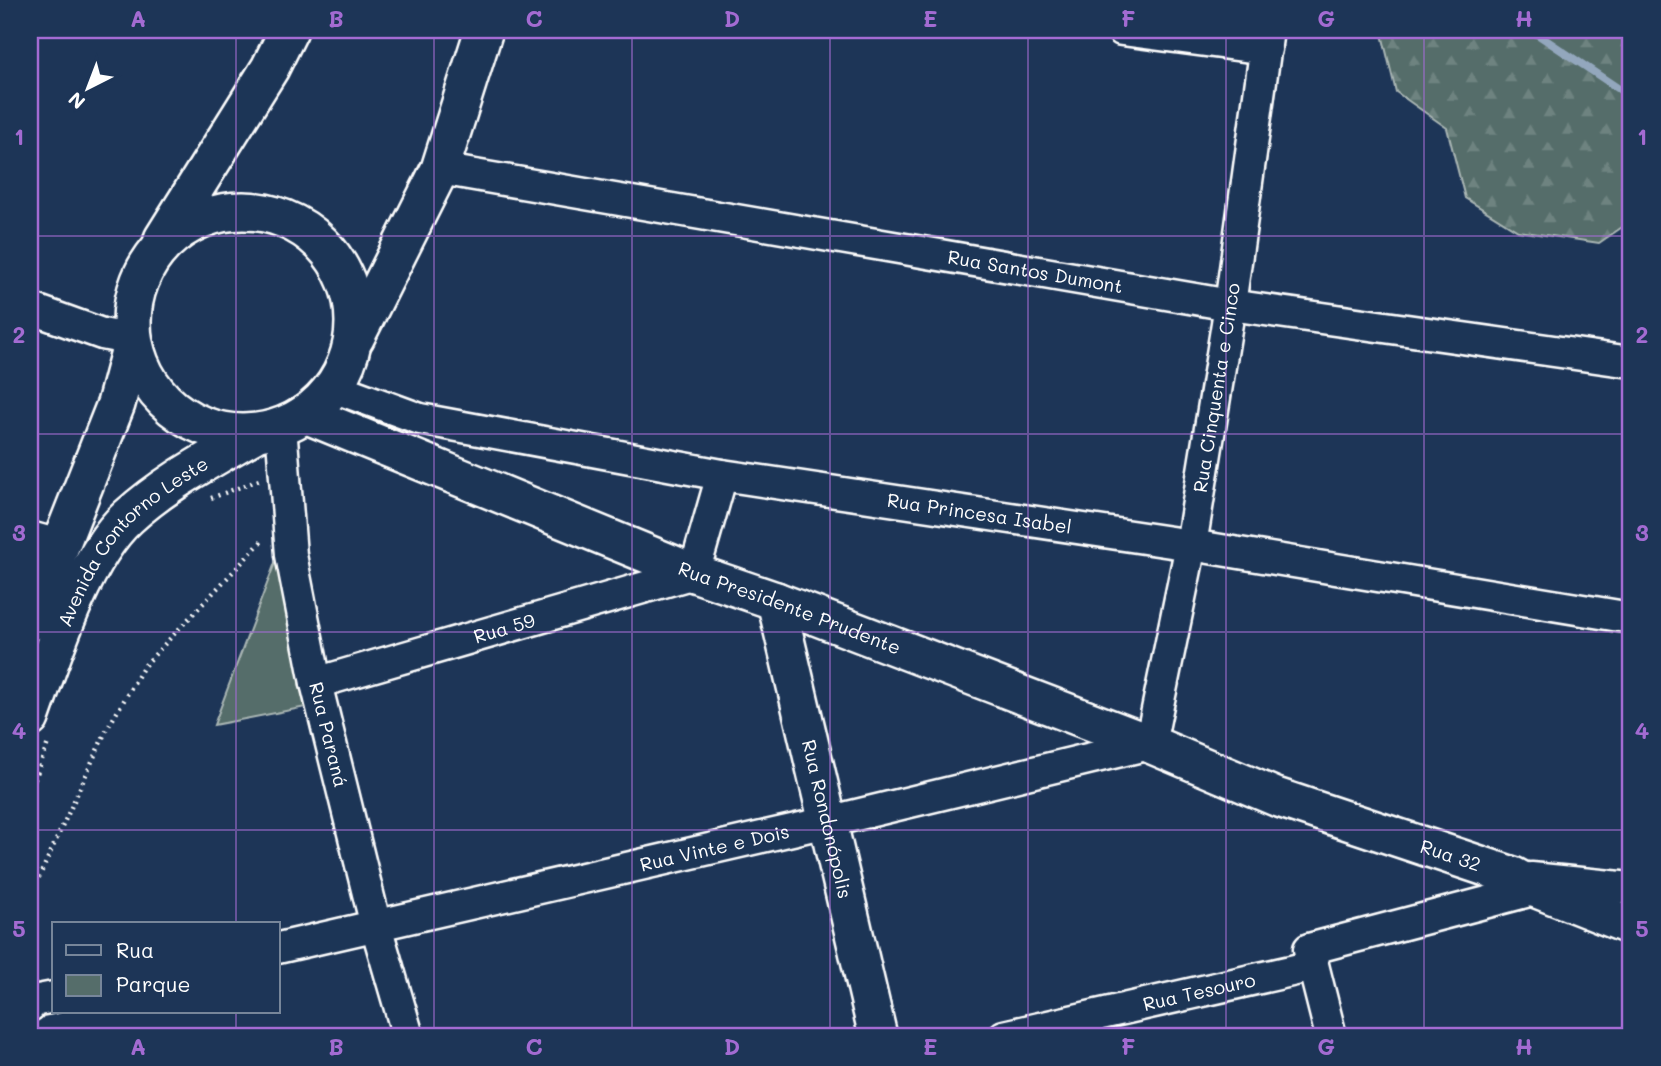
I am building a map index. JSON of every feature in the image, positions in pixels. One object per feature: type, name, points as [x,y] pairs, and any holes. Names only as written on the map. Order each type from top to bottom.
[{"type":"street","points":[[289,30],[270,68],[145,268],[131,313],[133,340],[145,374],[169,404],[182,415],[213,429],[276,426],[333,387],[343,372],[366,313],[440,169],[484,30]]},
{"type":"street","points":[[1122,30],[1267,39]]},
{"type":"street","name":"Rua Cinquenta e Cinco","points":[[1150,744],[1191,545],[1230,305],[1267,39]]},
{"type":"street","name":"Rua Santos Dumont","points":[[440,169],[1230,305],[1631,362]]},
{"type":"street","points":[[154,254],[177,230],[207,216],[239,210],[256,211],[288,220],[317,238],[338,264],[351,294],[354,318],[352,345]]},
{"type":"street","points":[[30,308],[102,334],[133,340]]},
{"type":"street","name":"Avenida Contorno Leste","points":[[30,622],[44,541],[116,404],[133,340]]},
{"type":"street","name":"Rua Princesa Isabel","points":[[333,387],[420,419],[722,475],[1191,545],[1631,618]]},
{"type":"street","name":"Avenida Contorno Leste","points":[[41,724],[52,656],[79,591],[103,546],[127,518],[166,486],[276,426]]},
{"type":"street","name":"Rua Paraná","points":[[276,426],[288,514],[290,555],[316,683],[376,926],[408,1036]]},
{"type":"street","name":"Rua Presidente Prudente","points":[[276,426],[776,601],[1150,744],[1276,797]]},
{"type":"street","points":[[694,573],[722,475]]},
{"type":"street","name":"Rua 59","points":[[316,683],[694,573]]},
{"type":"street","name":"Rua Rondonópolis","points":[[776,601],[878,1036]]},
{"type":"street","name":"Rua Vinte e Dois","points":[[280,948],[827,822],[1150,744]]},
{"type":"street","name":"Rua 32","points":[[1276,797],[1525,883],[1631,888]]},
{"type":"street","points":[[1525,883],[1631,926]]},
{"type":"street","name":"Rua Tesouro","points":[[1004,1036],[1311,958],[1525,883]]},
{"type":"street","points":[[1311,958],[1331,1036]]},
{"type":"path","points":[[200,502],[259,481],[276,426]]},
{"type":"path","points":[[30,897],[106,731],[144,666],[288,514]]},
{"type":"path","points":[[30,793],[41,724]]},
{"type":"green space","points":[[1381,30],[1631,30],[1631,221],[1599,243],[1518,231],[1465,198],[1447,128],[1396,92]]},
{"type":"green space","points":[[276,560],[306,707],[214,725]]},
{"type":"waterway","points":[[1531,30],[1631,97]]}]
